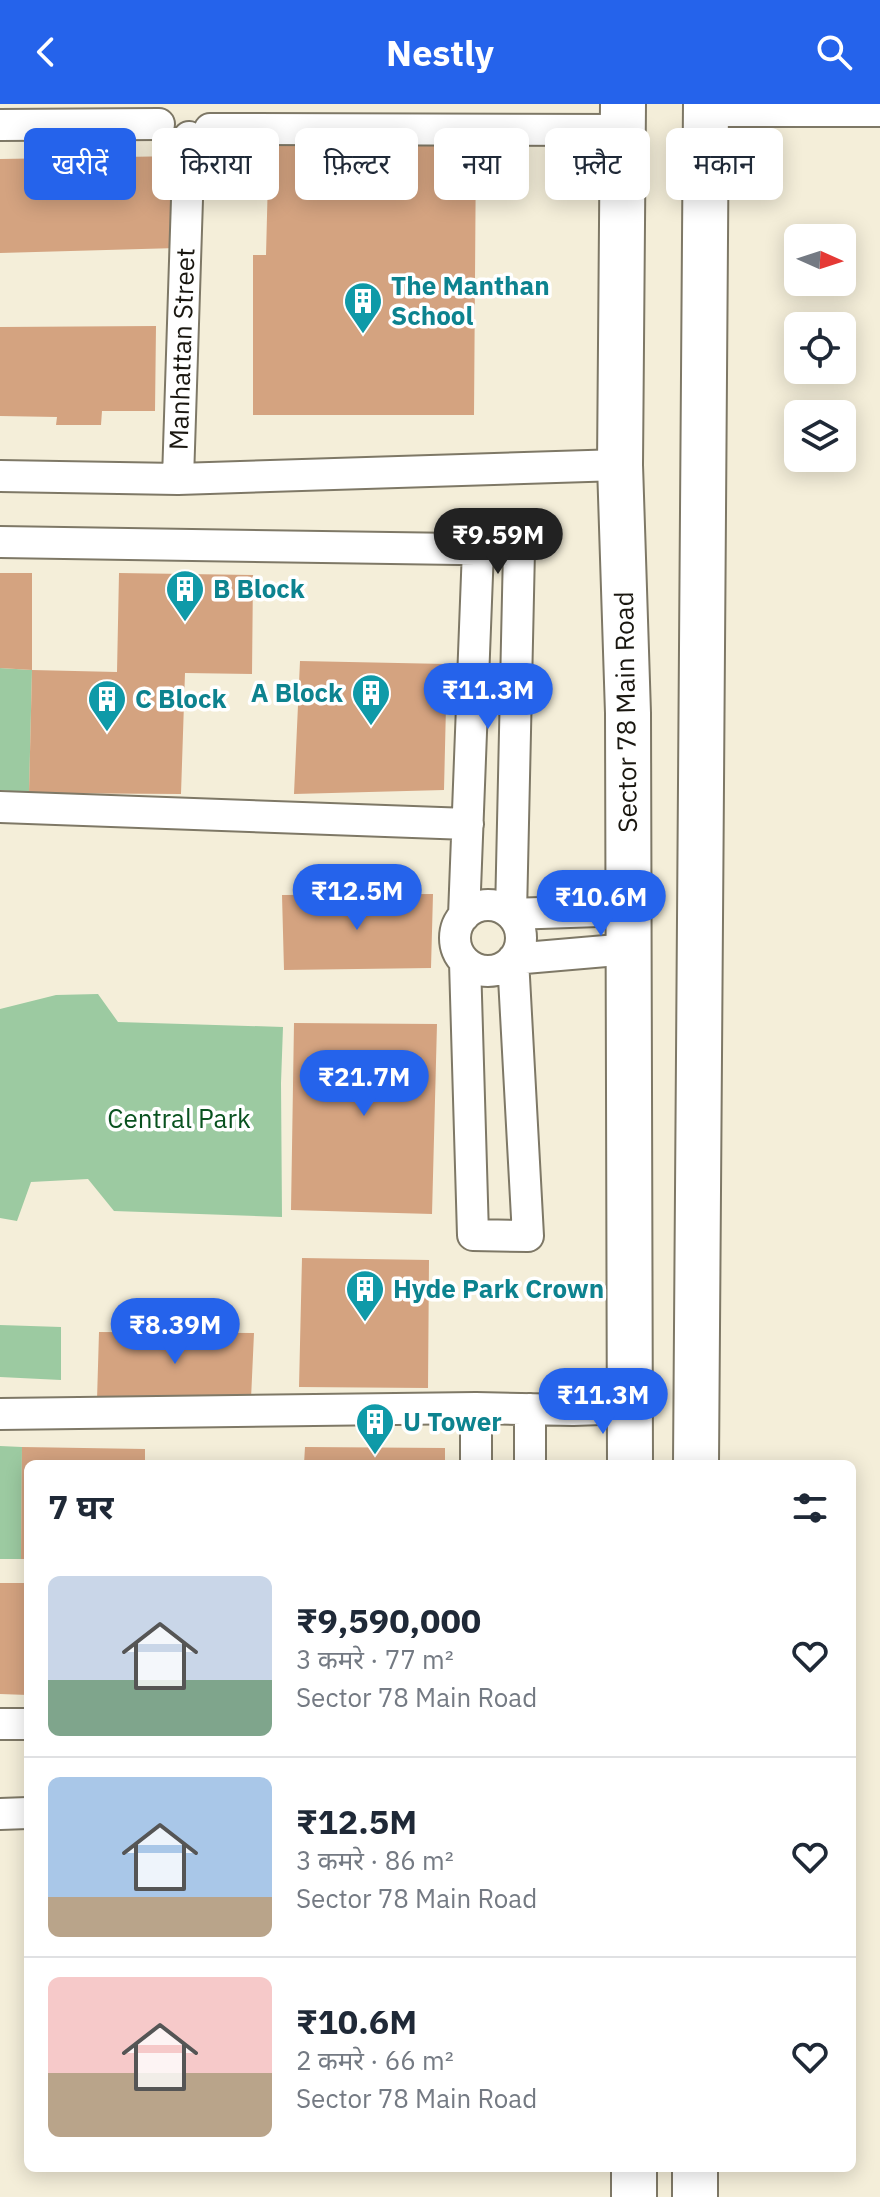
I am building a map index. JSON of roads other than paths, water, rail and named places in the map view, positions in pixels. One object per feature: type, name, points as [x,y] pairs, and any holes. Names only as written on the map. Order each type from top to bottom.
[{"type":"main road","points":[[696,1460],[706,105]]},
{"type":"main road","name":"Sector 78 Main Road","points":[[624,117],[620,465],[628,713],[630,1460]]},
{"type":"main road","points":[[634,2172],[634,2197]]},
{"type":"main road","points":[[695,2172],[695,2197]]},
{"type":"street","points":[[706,105],[880,105]]},
{"type":"street","points":[[0,125],[155,114],[178,136],[208,123],[624,117]]},
{"type":"street","name":"Manhattan Street","points":[[0,476],[178,479],[208,123]]},
{"type":"street","points":[[178,479],[620,465]]},
{"type":"street","points":[[0,542],[519,550],[511,914],[517,922],[521,941],[513,959],[528,1236],[473,1235],[465,962],[456,944],[459,924],[472,909],[492,905],[511,914],[629,929]]},
{"type":"street","points":[[464,916],[478,549]]},
{"type":"street","points":[[0,807],[468,824]]},
{"type":"street","points":[[465,962],[485,971],[495,970],[513,959],[629,929]]},
{"type":"street","points":[[476,1408],[476,1460]]},
{"type":"street","points":[[0,1414],[630,1408]]},
{"type":"street","points":[[530,1409],[530,1460]]},
{"type":"street","points":[[0,1724],[24,1724]]},
{"type":"street","points":[[0,1814],[24,1813]]},
{"type":"place","name":"The Manthan School","points":[[363,335]]},
{"type":"place","name":"B Block","points":[[185,623]]},
{"type":"place","name":"A Block","points":[[371,727]]},
{"type":"place","name":"C Block","points":[[107,733]]},
{"type":"place","name":"Hyde Park Crown","points":[[365,1323]]},
{"type":"place","name":"U Tower","points":[[375,1456]]},
{"type":"park label","name":"Central Park","points":[[179,1119]]}]
